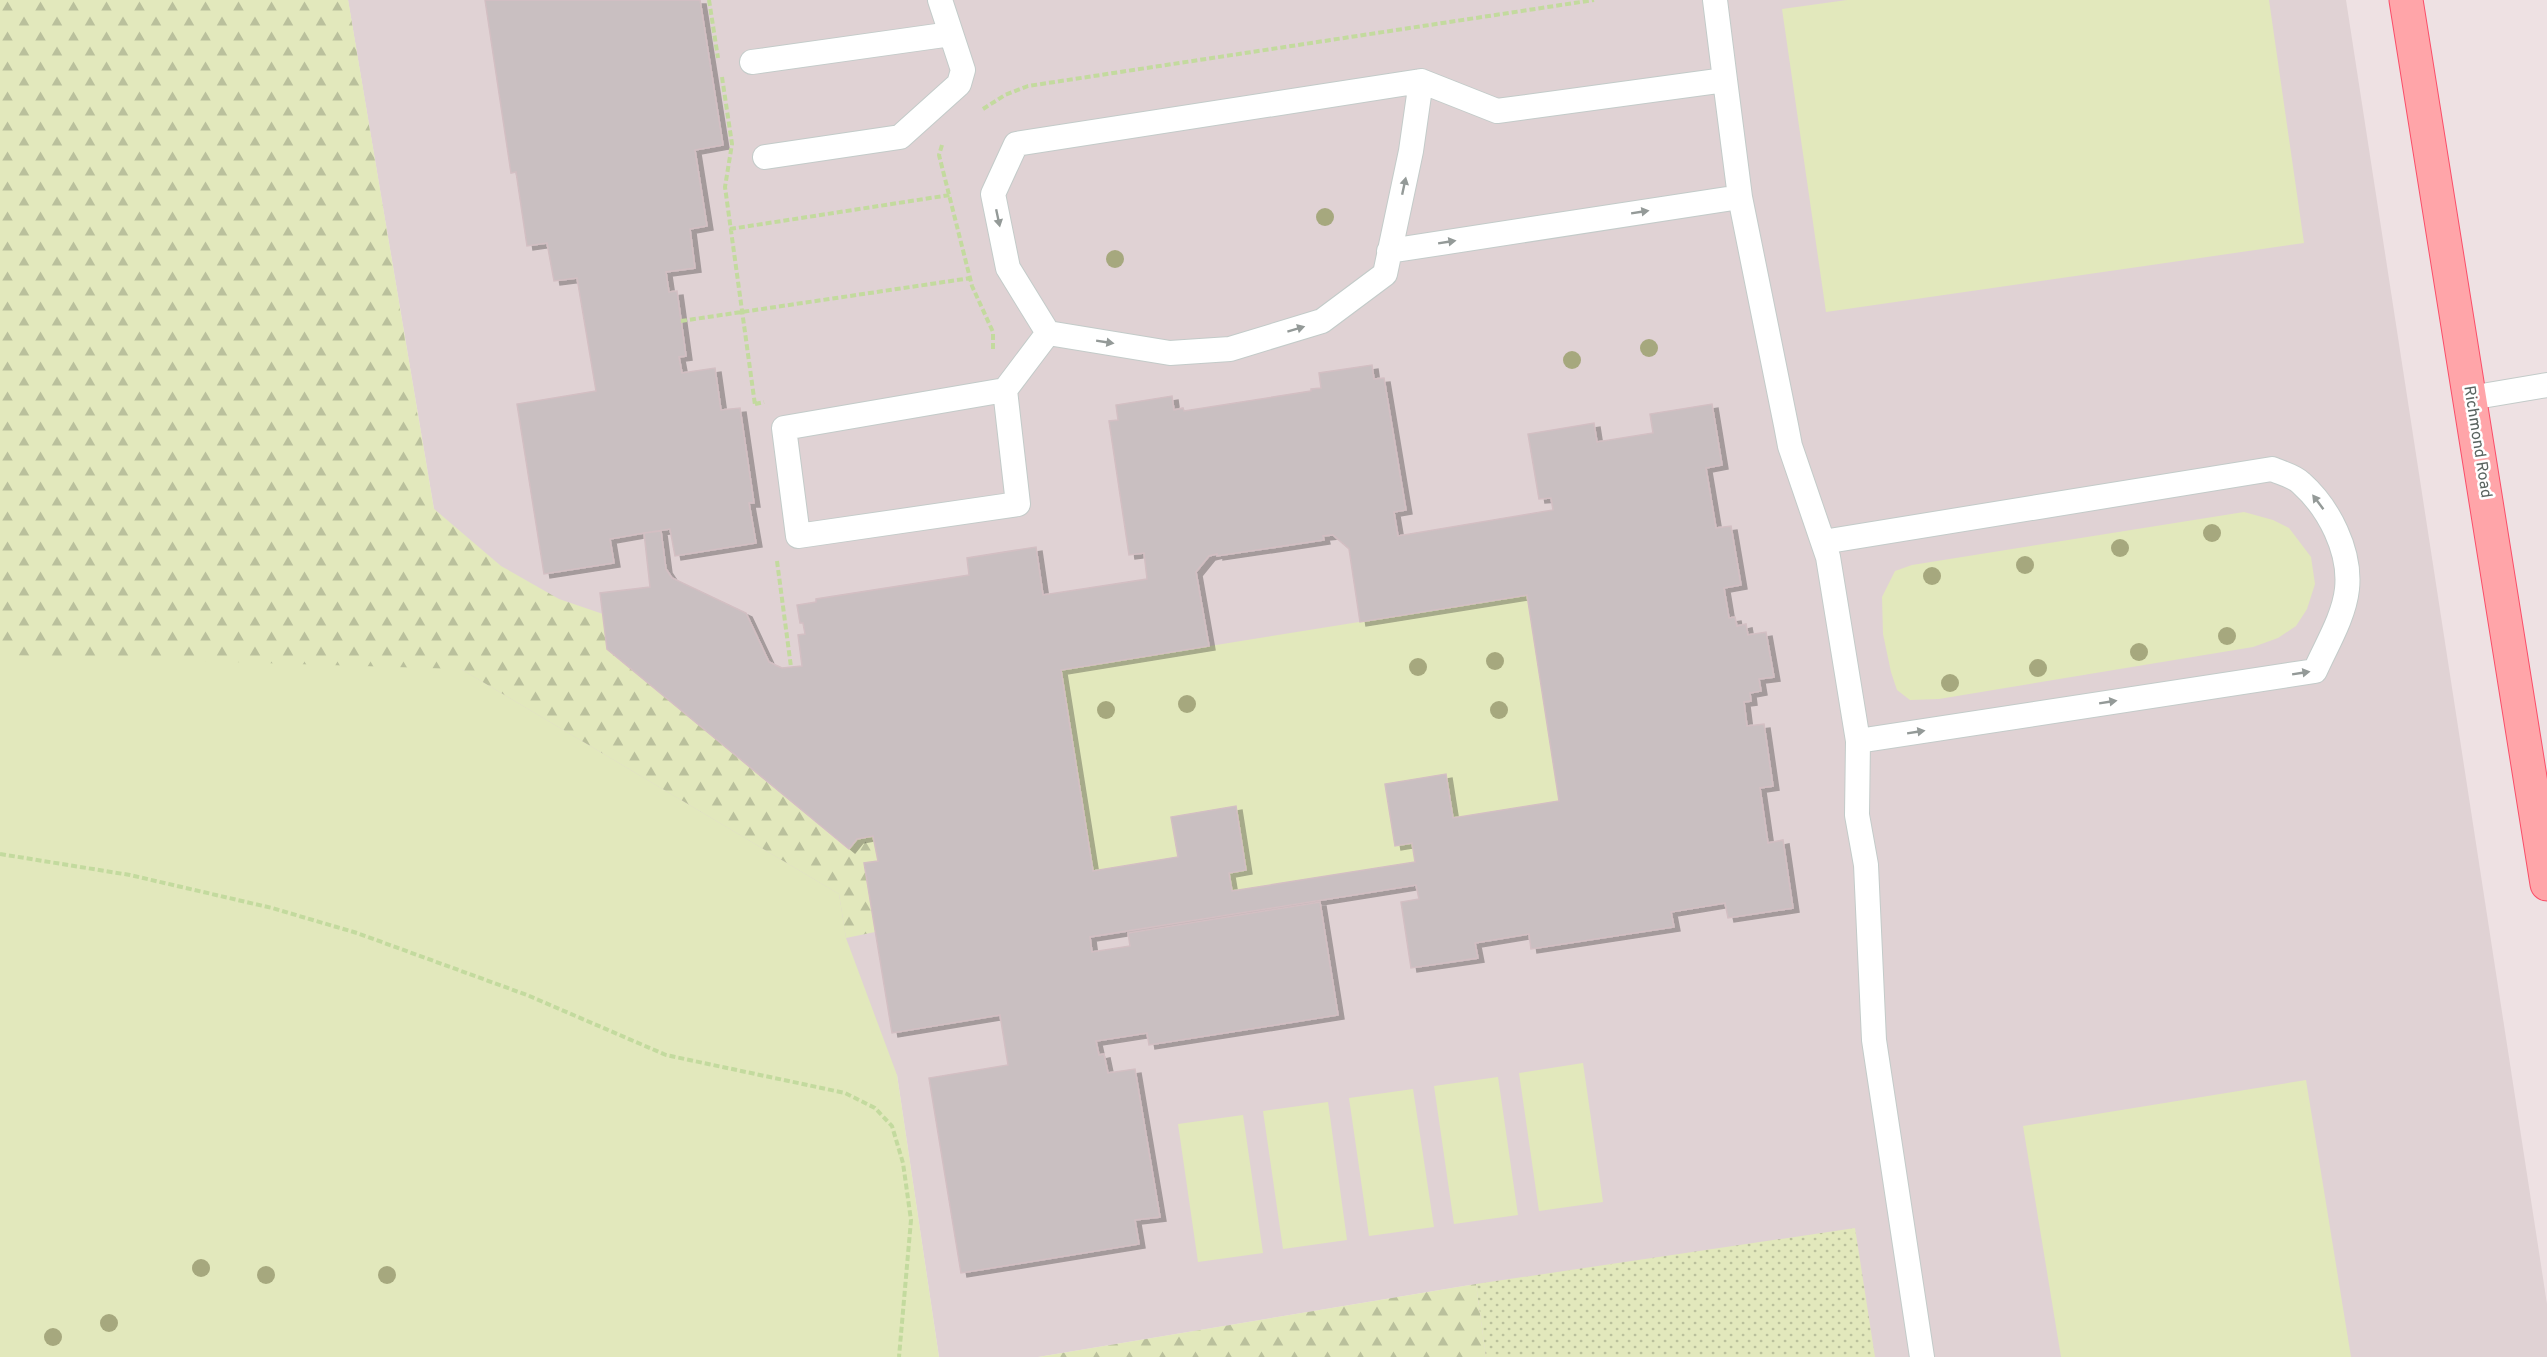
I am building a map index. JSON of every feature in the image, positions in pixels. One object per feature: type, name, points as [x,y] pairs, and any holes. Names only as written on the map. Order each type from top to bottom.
[{"type":"main road","name":"Richmond Road","points":[[2406,0],[2547,884]]},
{"type":"lane","points":[[765,157],[900,137],[959,84],[963,70],[940,0]]},
{"type":"lane","points":[[1715,0],[1740,197],[1790,446],[1828,557],[1858,741],[1857,815],[1866,865],[1874,1040],[1922,1357]]},
{"type":"lane","points":[[752,62],[951,34]]},
{"type":"lane","points":[[1421,81],[1412,151],[1385,274],[1322,321],[1230,349],[1170,353],[1048,333],[1008,268],[993,194],[1016,144],[1421,81],[1497,111],[1725,80]]},
{"type":"lane","points":[[1389,251],[1740,197]]},
{"type":"lane","points":[[1005,390],[1018,504],[798,536],[784,428],[1005,390],[1048,333]]},
{"type":"lane","points":[[2470,398],[2547,385]]},
{"type":"lane","points":[[1823,542],[2272,469],[2300,481],[2320,503],[2335,530],[2344,555],[2347,590],[2338,621],[2315,671],[1858,741]]},
{"type":"path","points":[[709,0],[732,144],[725,187],[757,414]]},
{"type":"path","points":[[730,229],[950,195]]},
{"type":"path","points":[[681,321],[971,278]]},
{"type":"path","points":[[776,555],[791,667]]},
{"type":"path","points":[[0,854],[130,875],[283,911],[357,933],[527,995],[666,1055],[845,1093],[875,1108],[892,1126],[903,1163],[911,1220],[899,1357]]},
{"type":"shaded area","points":[[348,0],[2346,0],[2547,1304],[2547,1357],[1486,1357],[1476,1284],[1038,1357],[939,1357],[897,1075],[461,669]]},
{"type":"green space","points":[[0,0],[348,0],[461,669],[839,894],[846,938],[897,1075],[939,1357],[0,1357]]},
{"type":"green space","points":[[0,0],[348,0],[433,508],[501,566],[559,599],[603,614],[607,649],[848,849],[857,839],[873,836],[878,861],[864,864],[875,932],[846,938],[839,894],[461,669],[0,655]]},
{"type":"green space","points":[[1847,0],[2269,0],[2304,243],[1826,312],[1782,9]]},
{"type":"green space","points":[[2244,512],[2273,520],[2289,528],[2311,557],[2315,584],[2307,609],[2296,626],[2278,638],[2253,647],[1939,699],[1910,700],[1897,690],[1883,634],[1882,597],[1895,571],[1912,565]]},
{"type":"green space","points":[[1527,595],[1559,801],[1453,818],[1446,775],[1385,784],[1395,846],[1412,843],[1415,862],[1232,891],[1229,873],[1246,870],[1236,806],[1172,817],[1178,857],[1093,871],[1061,670]]},
{"type":"green space","points":[[1583,1063],[1603,1202],[1539,1211],[1519,1073]]},
{"type":"green space","points":[[1498,1077],[1518,1215],[1454,1224],[1434,1086]]},
{"type":"green space","points":[[2306,1080],[2351,1357],[2061,1357],[2023,1126]]},
{"type":"green space","points":[[1413,1089],[1434,1227],[1369,1236],[1349,1098]]},
{"type":"green space","points":[[1328,1102],[1347,1240],[1283,1249],[1263,1111]]},
{"type":"green space","points":[[1243,1115],[1263,1253],[1198,1262],[1178,1124]]},
{"type":"green space","points":[[1855,1228],[1875,1357],[1486,1357],[1476,1284]]},
{"type":"green space","points":[[1476,1284],[1486,1357],[1038,1357]]},
{"type":"building","points":[[485,0],[700,0],[723,145],[695,150],[707,226],[690,229],[695,268],[666,272],[669,292],[677,291],[686,356],[679,357],[682,373],[715,368],[721,410],[740,408],[754,503],[749,503],[756,543],[675,556],[670,529],[610,539],[614,563],[544,574],[517,404],[596,391],[577,278],[554,281],[547,243],[527,246],[516,172],[511,173]]},
{"type":"building","points":[[1372,365],[1374,379],[1384,378],[1406,510],[1394,512],[1398,536],[1553,510],[1551,498],[1539,499],[1528,434],[1594,423],[1597,442],[1653,433],[1650,414],[1712,404],[1722,465],[1706,468],[1716,528],[1731,526],[1741,585],[1724,588],[1729,618],[1735,617],[1737,626],[1746,624],[1748,635],[1766,632],[1774,677],[1759,679],[1761,691],[1750,693],[1751,701],[1744,702],[1747,726],[1764,724],[1773,786],[1760,788],[1768,843],[1783,840],[1793,908],[1728,918],[1725,903],[1671,912],[1674,927],[1531,949],[1529,934],[1475,943],[1478,958],[1411,968],[1401,902],[1419,899],[1416,885],[1090,937],[1092,952],[1130,946],[1128,933],[1320,902],[1338,1015],[1149,1045],[1147,1033],[1096,1041],[1099,1055],[1104,1054],[1108,1073],[1135,1069],[1160,1217],[1135,1220],[1139,1244],[961,1273],[929,1078],[1008,1065],[1000,1015],[892,1033],[864,863],[878,861],[873,836],[857,839],[849,849],[607,649],[600,593],[650,587],[644,533],[661,531],[666,569],[672,578],[746,613],[769,662],[782,668],[802,666],[798,635],[805,634],[803,623],[800,623],[797,605],[816,602],[816,599],[969,575],[967,558],[1036,547],[1043,595],[1147,579],[1144,553],[1129,555],[1109,421],[1118,420],[1116,405],[1172,396],[1174,410],[1183,408],[1184,411],[1311,391],[1311,389],[1321,388],[1319,373]],"holes":[[[1333,535],[1349,549],[1360,622],[1527,595],[1559,801],[1453,818],[1446,774],[1385,784],[1395,846],[1412,843],[1415,862],[1232,891],[1229,873],[1246,870],[1236,806],[1171,817],[1178,857],[1093,871],[1061,670],[1209,646],[1196,572],[1209,556],[1324,540],[1323,536]]]}]
